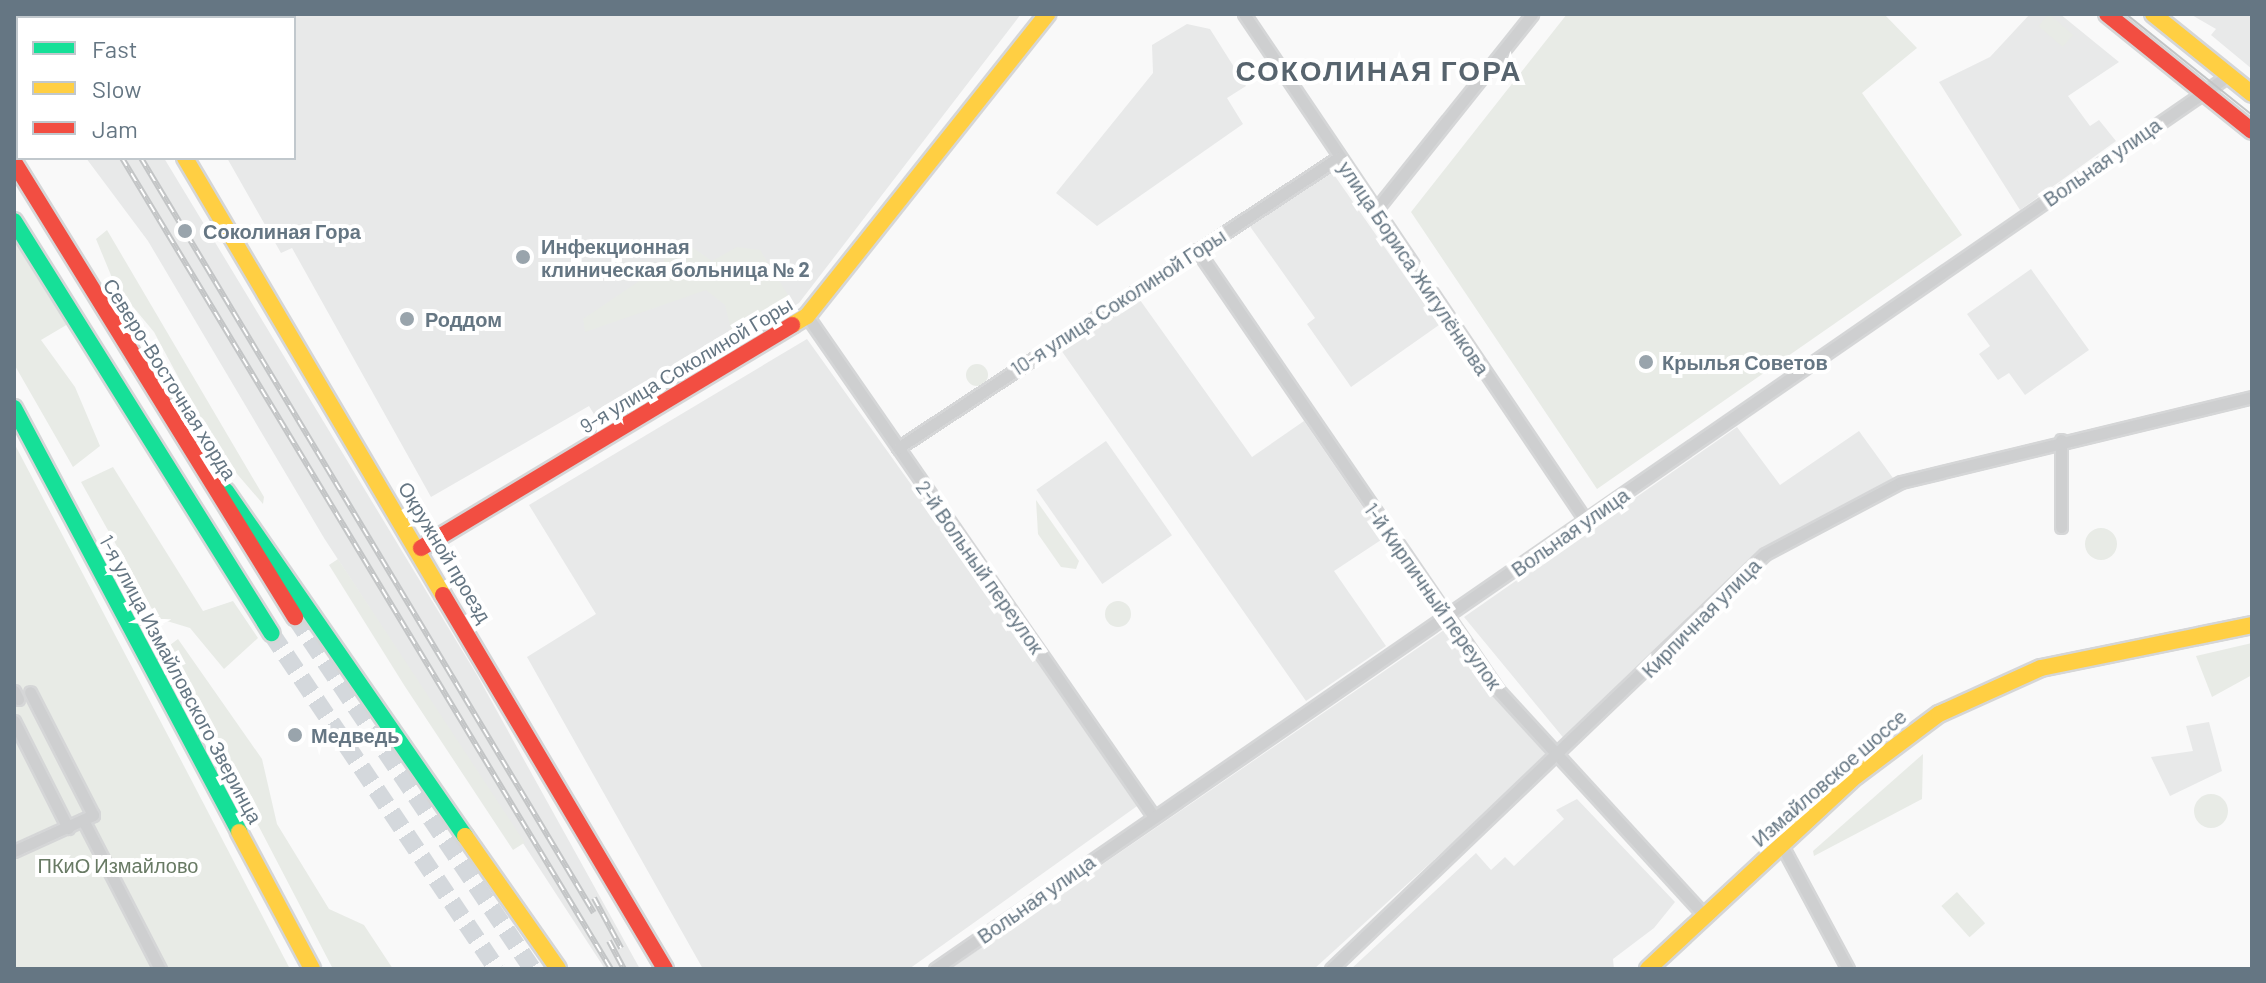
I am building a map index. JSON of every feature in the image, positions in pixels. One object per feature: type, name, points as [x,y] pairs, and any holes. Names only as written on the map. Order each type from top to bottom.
[{"type":"main road","name":"9-я улица Соколиной Горы","points":[[421,548],[807,316],[1047,14]]},
{"type":"main road","points":[[2107,14],[2252,131]]},
{"type":"main road","points":[[2153,14],[2252,94]]},
{"type":"main road","name":"Окружной проезд","points":[[186,160],[421,548],[665,969]]},
{"type":"main road","name":"Северо-Восточная хорда","points":[[14,162],[295,617]]},
{"type":"main road","points":[[14,221],[271,633]]},
{"type":"main road","points":[[144,375],[316,611],[558,969]]},
{"type":"main road","name":"1-я улица Измайловского Зверинца","points":[[14,408],[312,969]]},
{"type":"main road","name":"Измайловское шоссе","points":[[1648,969],[1781,844],[1897,742],[1984,690],[2062,662],[2252,625]]},
{"type":"street","name":"улица Бориса Жигулёнкова","points":[[1244,14],[1338,158],[1586,521]]},
{"type":"street","points":[[1375,211],[1532,14]]},
{"type":"street","name":"Вольная улица","points":[[935,969],[2229,75]]},
{"type":"street","name":"10-я улица Соколиной Горы","points":[[898,448],[1338,158]]},
{"type":"street","name":"1-й Кирпичный переулок","points":[[1197,250],[1446,617],[1559,758],[1704,915]]},
{"type":"street","name":"2-й Вольный переулок","points":[[807,316],[1154,817]]},
{"type":"street","name":"Кирпичная улица","points":[[1331,969],[1559,758],[1765,554],[1876,491],[2061,440],[2252,397]]},
{"type":"street","points":[[2061,440],[2061,527]]},
{"type":"street","points":[[14,851],[93,815],[30,692]]},
{"type":"street","points":[[14,721],[68,828]]},
{"type":"street","points":[[83,820],[160,969]]},
{"type":"street","points":[[1781,844],[1848,969]]},
{"type":"shaded area","name":"Инфекционная клиническая больница № 2","points":[[1021,14],[799,303],[600,424],[589,406],[431,497],[292,248],[281,253],[228,160],[296,160],[296,16],[191,16]]},
{"type":"shaded area","points":[[2030,14],[2060,14],[2119,62],[2068,96],[2090,126],[2099,120],[2116,141],[2020,210],[1939,82],[1990,57]]},
{"type":"shaded area","points":[[2190,14],[2252,14],[2252,69],[2211,35],[2216,29]]},
{"type":"shaded area","points":[[1187,24],[1210,29],[1246,86],[1227,98],[1243,124],[1097,226],[1056,193],[1153,73],[1152,45]]},
{"type":"shaded area","points":[[87,160],[165,160],[477,675],[640,969],[605,969],[324,538],[148,241]]},
{"type":"shaded area","points":[[1330,169],[1439,325],[1351,387],[1307,324],[1315,318],[1249,225]]},
{"type":"shaded area","points":[[2031,269],[2089,350],[2025,395],[2009,373],[1998,380],[1979,354],[1990,346],[1967,314]]},
{"type":"shaded area","points":[[1140,300],[1252,457],[1304,421],[1384,538],[1334,571],[1386,646],[1306,701],[1061,350]]},
{"type":"shaded area","points":[[807,339],[1140,804],[909,969],[703,969],[527,657],[596,614],[529,505]]},
{"type":"shaded area","points":[[1737,427],[1780,485],[1859,431],[1893,478],[1765,553],[1566,741],[1464,617]]},
{"type":"shaded area","points":[[1106,441],[1172,535],[1102,584],[1036,490]]},
{"type":"shaded area","points":[[1447,628],[1549,755],[1314,969],[950,969]]},
{"type":"shaded area","points":[[2209,722],[2222,771],[2170,796],[2151,757],[2193,751],[2186,726]]},
{"type":"shaded area","points":[[1577,799],[1675,902],[1654,928],[1613,959],[1614,969],[1351,969],[1476,853],[1491,870],[1505,857],[1514,866],[1564,819],[1556,810]]},
{"type":"green space","name":"Крылья Советов","points":[[1567,14],[1884,14],[1917,48],[1862,93],[1962,235],[1597,489],[1411,212]]},
{"type":"green space","points":[[2049,14],[2073,35],[2063,47],[2039,26]]},
{"type":"green space","points":[[107,230],[264,497],[263,504],[219,453],[154,332],[115,285],[96,239]]},
{"type":"green space","points":[[14,235],[68,324],[41,340],[75,387],[100,446],[73,467],[14,364]]},
{"type":"green space","points":[[686,243],[712,261],[737,247],[760,250],[793,303],[733,337],[725,305],[706,290],[585,332],[583,319],[663,265],[667,249]]},
{"type":"green space","points":[[977,364],[985,367],[988,375],[985,383],[977,386],[969,383],[966,375],[969,367]]},
{"type":"green space","name":"ПКиО Измайлово","points":[[14,443],[184,766],[290,969],[14,969]]},
{"type":"green space","points":[[113,467],[203,611],[233,601],[258,638],[224,669],[190,628],[157,618],[81,482]]},
{"type":"green space","points":[[1036,500],[1079,561],[1076,569],[1061,567],[1038,534]]},
{"type":"green space","points":[[2101,528],[2113,532],[2117,544],[2113,556],[2101,560],[2089,556],[2085,544],[2089,532]]},
{"type":"green space","points":[[338,559],[525,843],[513,850],[404,685],[329,565]]},
{"type":"green space","points":[[1118,601],[1127,605],[1131,614],[1127,623],[1118,627],[1109,623],[1105,614],[1109,605]]},
{"type":"green space","points":[[178,639],[262,759],[277,824],[329,909],[364,925],[393,969],[333,969],[166,648]]},
{"type":"green space","points":[[2252,643],[2252,675],[2212,697],[2196,656]]},
{"type":"green space","points":[[1923,754],[1922,799],[1814,856],[1813,851]]},
{"type":"green space","points":[[2211,794],[2223,799],[2228,811],[2223,823],[2211,828],[2199,823],[2194,811],[2199,799]]},
{"type":"green space","points":[[1957,892],[1985,923],[1969,937],[1941,906]]},
{"type":"tunnel","points":[[295,617],[532,969]]},
{"type":"tunnel","points":[[271,633],[497,969]]},
{"type":"tram line","points":[[2126,14],[2252,115]]},
{"type":"railway","points":[[123,160],[611,969]]},
{"type":"railway","points":[[142,160],[594,913]]},
{"type":"railway","points":[[594,898],[621,948]]},
{"type":"railway","points":[[609,941],[624,969]]},
{"type":"traffic: fast","points":[[14,221],[271,633]]},
{"type":"traffic: fast","points":[[14,408],[239,832]]},
{"type":"traffic: fast","points":[[226,491],[465,836]]},
{"type":"traffic: slow","points":[[792,325],[807,316],[1047,14]]},
{"type":"traffic: slow","points":[[2153,14],[2252,94]]},
{"type":"traffic: slow","points":[[186,160],[443,595]]},
{"type":"traffic: slow","points":[[1648,969],[1856,776],[1939,714],[2041,668],[2252,625]]},
{"type":"traffic: slow","points":[[239,832],[312,969]]},
{"type":"traffic: slow","points":[[465,836],[558,969]]},
{"type":"traffic: jam","points":[[2107,14],[2252,131]]},
{"type":"traffic: jam","points":[[14,162],[295,617]]},
{"type":"traffic: jam","points":[[421,548],[792,325]]},
{"type":"traffic: jam","points":[[443,595],[665,969]]},
{"type":"place","name":"Соколиная Гора","points":[[185,231]]},
{"type":"place","name":"Инфекционная клиническая больница № 2","points":[[523,257]]},
{"type":"place","name":"Роддом","points":[[407,319]]},
{"type":"place","name":"Крылья Советов","points":[[1646,362]]},
{"type":"place","name":"Медведь","points":[[295,735]]},
{"type":"district","name":"СОКОЛИНАЯ ГОРА","points":[[1379,70]]}]
